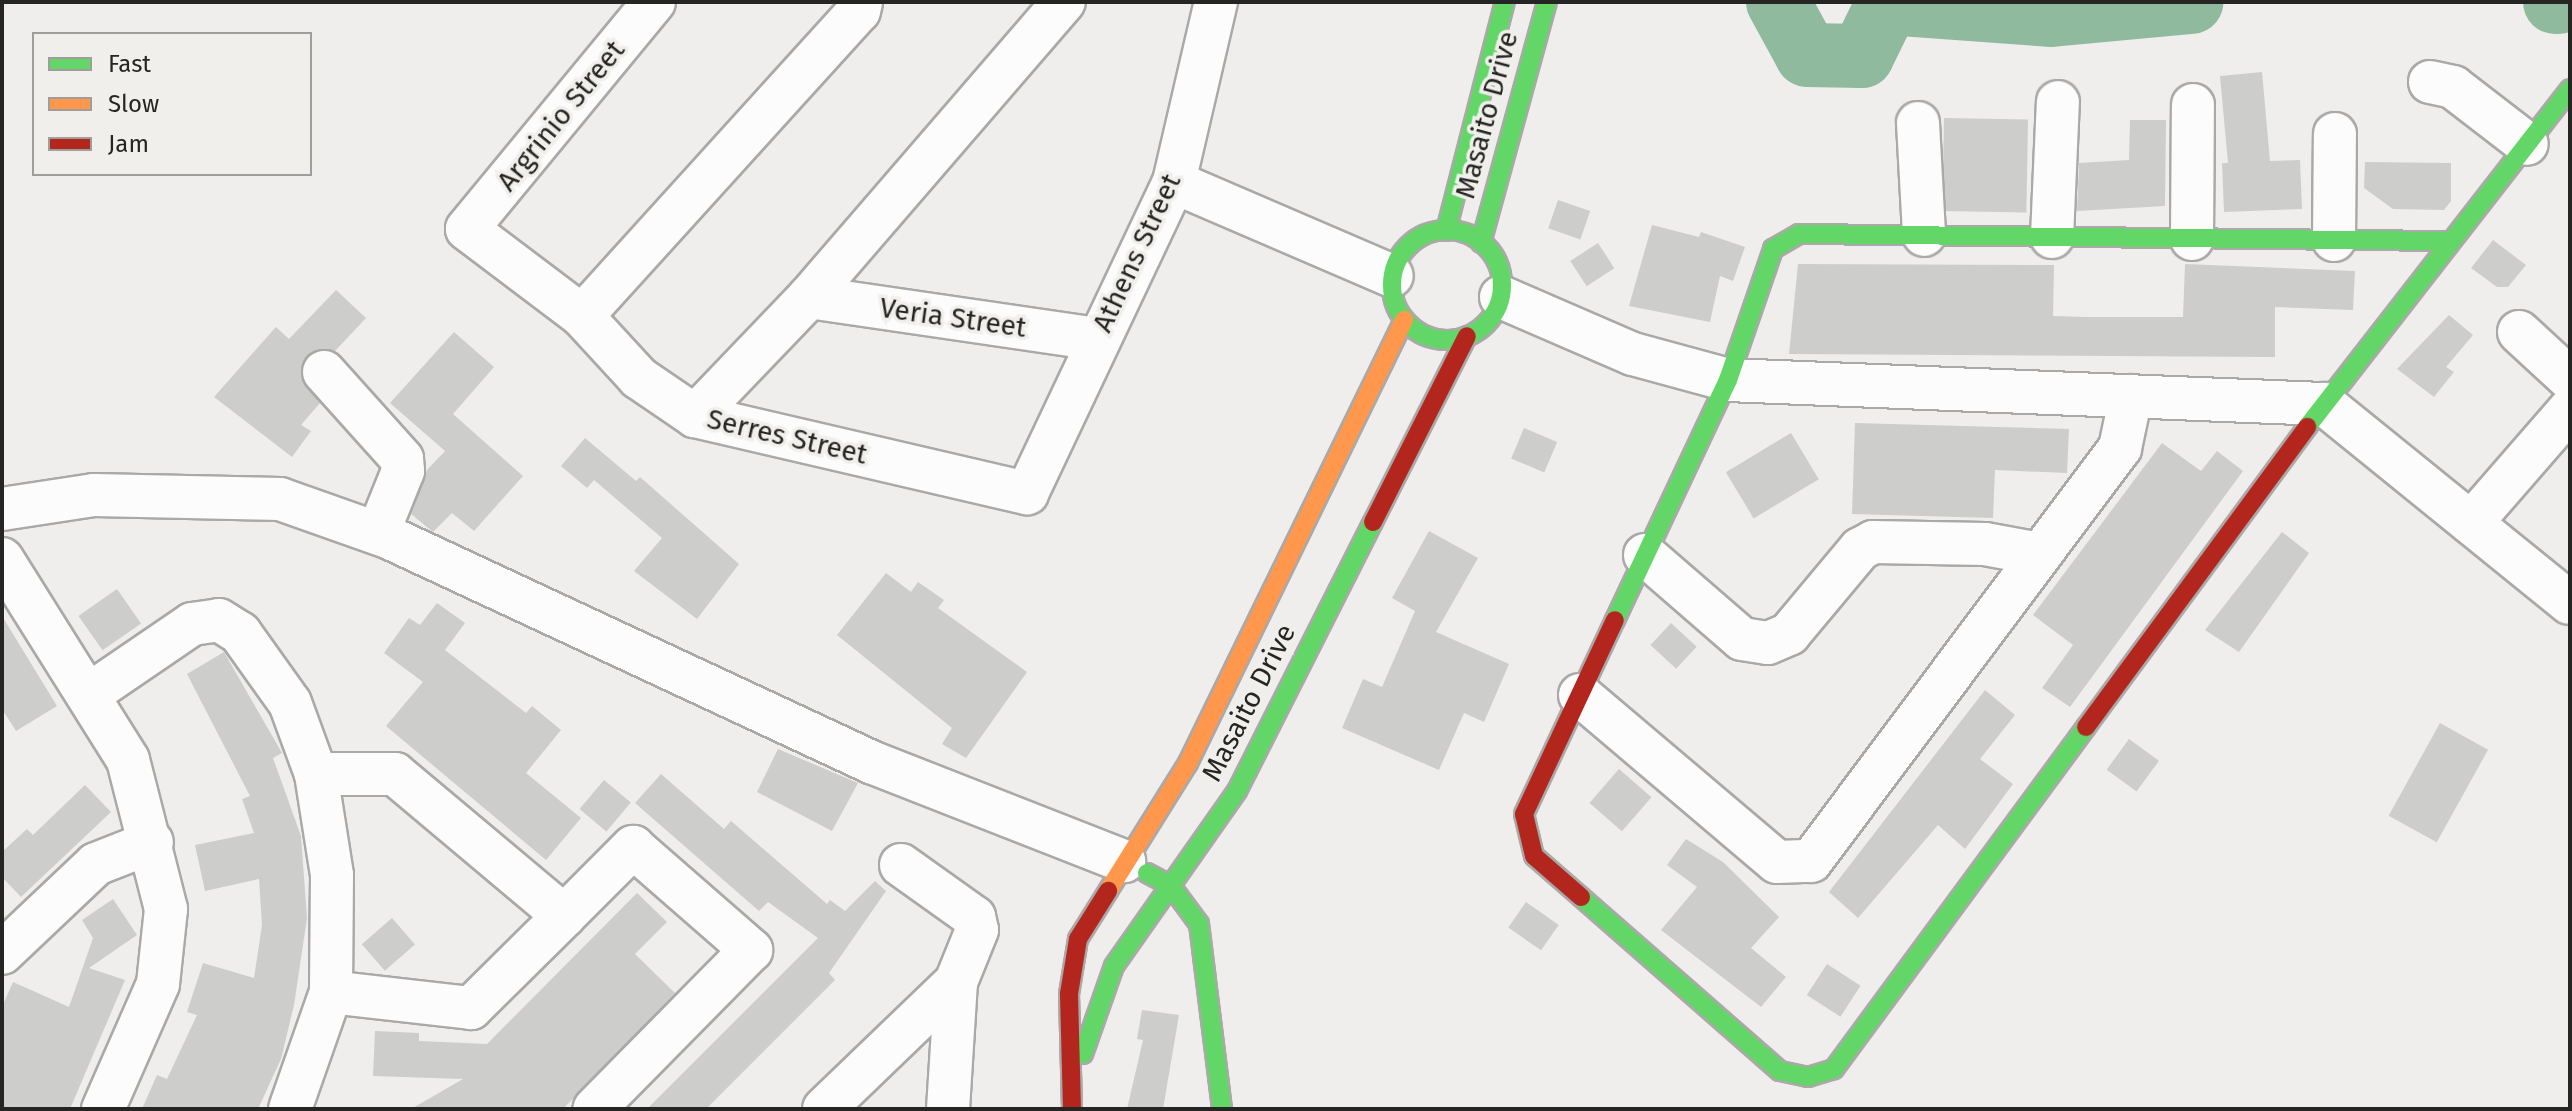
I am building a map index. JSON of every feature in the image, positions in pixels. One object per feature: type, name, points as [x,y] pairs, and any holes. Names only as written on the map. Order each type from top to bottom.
[{"type":"street","name":"Argrinio Street","points":[[467,229],[654,2]]},
{"type":"street","points":[[582,316],[859,11],[861,2]]},
{"type":"street","points":[[695,416],[809,297],[1064,2]]},
{"type":"street","name":"Athens Street","points":[[1027,493],[1097,339],[1174,182],[1214,2]]},
{"type":"street","name":"Masaito Drive","points":[[1446,231],[1505,2]]},
{"type":"street","name":"Masaito Drive","points":[[1481,243],[1547,2]]},
{"type":"street","points":[[2430,82],[2453,87],[2527,144]]},
{"type":"street","points":[[2451,241],[1799,234],[1773,249],[1728,380],[1524,814],[1534,856],[1780,1071],[1808,1077],[1834,1069],[2324,404],[2570,89]]},
{"type":"street","points":[[2052,237],[2058,102]]},
{"type":"street","points":[[2192,239],[2193,105]]},
{"type":"street","points":[[1918,123],[1924,235]]},
{"type":"street","points":[[2334,240],[2335,134]]},
{"type":"street","points":[[1174,182],[1392,276]]},
{"type":"street","name":"Serres Street","points":[[467,229],[582,316],[639,378],[695,416],[1027,493]]},
{"type":"street","points":[[1446,231],[1481,243],[1499,267],[1501,297],[1483,327],[1467,336],[1432,339],[1404,320],[1395,306],[1392,276],[1397,261],[1417,239],[1446,231]]},
{"type":"street","name":"Veria Street","points":[[809,297],[1097,339]]},
{"type":"street","points":[[1501,297],[1633,354],[1728,380],[2324,404],[2570,603]]},
{"type":"street","name":"Masaito Drive","points":[[1072,1109],[1074,1087],[1069,994],[1078,939],[1188,763],[1404,320]]},
{"type":"street","points":[[2519,332],[2570,379]]},
{"type":"street","name":"Masaito Drive","points":[[1074,1087],[1114,966],[1237,791],[1467,336]]},
{"type":"street","points":[[324,372],[402,459],[403,471],[378,533]]},
{"type":"street","points":[[1580,695],[1777,862],[1811,861],[2120,448],[2131,396]]},
{"type":"street","points":[[2471,523],[2570,409]]},
{"type":"street","points":[[2,509],[94,495],[280,499],[378,533],[871,762],[1124,861],[1171,886],[1193,914],[1206,946],[1222,1109]]},
{"type":"street","points":[[1645,555],[1742,639],[1768,643],[1789,634],[1860,549],[1873,542],[1985,544],[2039,554]]},
{"type":"street","points":[[2,559],[128,760],[152,842],[166,909],[158,984],[103,1109]]},
{"type":"street","points":[[88,695],[192,624],[219,620],[240,633],[290,703],[316,774],[332,875],[331,992],[290,1109]]},
{"type":"street","points":[[316,774],[395,774],[564,916]]},
{"type":"street","points":[[2,953],[96,864],[152,842]]},
{"type":"street","points":[[331,992],[471,1008],[633,847],[751,950],[594,1109]]},
{"type":"street","points":[[901,865],[974,917],[977,930],[956,982],[948,1109]]},
{"type":"street","points":[[824,1109],[956,982]]},
{"type":"building","points":[[2262,72],[2270,161],[2300,160],[2302,209],[2224,212],[2222,163],[2228,163],[2220,76]]},
{"type":"building","points":[[1944,118],[2028,119],[2026,212],[1942,211]]},
{"type":"building","points":[[2130,120],[2166,120],[2165,206],[2077,211],[2079,163],[2129,160]]},
{"type":"building","points":[[2365,162],[2451,163],[2451,201],[2444,210],[2393,209],[2364,188]]},
{"type":"building","points":[[1558,200],[1590,211],[1580,239],[1548,228]]},
{"type":"building","points":[[1652,225],[1699,237],[1701,232],[1745,247],[1733,281],[1720,276],[1710,322],[1629,306]]},
{"type":"building","points":[[2493,240],[2526,265],[2508,287],[2497,287],[2471,268]]},
{"type":"building","points":[[1598,243],[1614,268],[1587,286],[1570,261]]},
{"type":"building","points":[[1798,264],[2054,265],[2053,316],[2087,317],[2183,317],[2185,264],[2355,271],[2353,310],[2275,307],[2275,357],[1789,354]]},
{"type":"building","points":[[336,290],[366,318],[335,351],[318,349],[302,364],[301,378],[320,403],[301,425],[311,431],[292,457],[214,397],[276,327],[289,339]]},
{"type":"building","points":[[2449,315],[2473,335],[2446,367],[2454,372],[2434,397],[2397,369]]},
{"type":"building","points":[[454,332],[494,367],[453,414],[523,476],[474,531],[452,513],[433,532],[411,514],[427,470],[445,451],[390,403]]},
{"type":"building","points":[[1855,423],[2069,429],[2067,473],[1995,470],[1993,518],[1852,514]]},
{"type":"building","points":[[1524,428],[1557,442],[1544,472],[1511,458]]},
{"type":"building","points":[[1791,433],[1819,479],[1754,518],[1726,472]]},
{"type":"building","points":[[585,438],[636,481],[640,477],[739,564],[697,619],[634,571],[662,538],[594,480],[587,488],[561,466]]},
{"type":"building","points":[[2162,443],[2201,471],[2217,451],[2243,471],[2070,707],[2042,688],[2073,645],[2033,615]]},
{"type":"building","points":[[1429,531],[1478,558],[1436,632],[1509,664],[1484,722],[1464,713],[1439,770],[1342,728],[1363,679],[1382,687],[1415,611],[1392,598]]},
{"type":"building","points":[[2282,532],[2309,553],[2239,652],[2205,630]]},
{"type":"building","points":[[886,573],[911,592],[918,582],[944,600],[938,608],[1027,672],[966,758],[942,744],[952,728],[837,635]]},
{"type":"building","points":[[117,589],[141,623],[103,650],[78,616]]},
{"type":"building","points":[[437,603],[465,623],[445,650],[526,713],[532,706],[561,730],[526,773],[581,818],[546,860],[386,726],[423,682],[384,653],[409,618],[420,625]]},
{"type":"building","points":[[2,616],[57,706],[16,731],[2,709]]},
{"type":"building","points":[[1671,623],[1697,647],[1676,669],[1651,645]]},
{"type":"building","points":[[224,652],[282,753],[273,758],[301,836],[307,918],[294,1005],[281,1059],[258,1109],[142,1109],[157,1075],[167,1079],[197,1015],[187,1012],[203,963],[254,978],[262,925],[259,879],[205,891],[195,845],[254,833],[242,799],[250,796],[187,674]]},
{"type":"building","points":[[1985,690],[2015,715],[1980,759],[2013,784],[1965,849],[1938,825],[1858,918],[1829,892]]},
{"type":"building","points":[[2440,723],[2488,750],[2437,842],[2389,816]]},
{"type":"building","points":[[2129,739],[2159,761],[2137,791],[2107,770]]},
{"type":"building","points":[[778,749],[858,783],[832,831],[757,792]]},
{"type":"building","points":[[1619,769],[1651,797],[1622,831],[1589,803]]},
{"type":"building","points":[[661,774],[724,829],[731,821],[827,904],[830,900],[845,911],[875,881],[886,891],[829,973],[835,980],[706,1109],[647,1109],[818,938],[768,902],[759,911],[635,803]]},
{"type":"building","points":[[604,780],[631,802],[606,832],[580,809]]},
{"type":"building","points":[[85,785],[111,812],[21,897],[2,877],[2,852],[27,829],[33,835]]},
{"type":"building","points":[[1686,839],[1723,862],[1779,917],[1751,948],[1786,977],[1761,1007],[1661,930],[1697,887],[1667,865]]},
{"type":"building","points":[[637,893],[667,922],[635,954],[675,993],[563,1109],[411,1109],[463,1079],[373,1076],[375,1031],[419,1033],[419,1041],[487,1044]]},
{"type":"building","points":[[113,899],[137,935],[89,968],[125,980],[70,1109],[2,1109],[2,1007],[13,982],[69,1007],[93,938],[82,920]]},
{"type":"building","points":[[1526,902],[1559,925],[1541,950],[1508,927]]},
{"type":"building","points":[[392,918],[415,944],[385,971],[362,944]]},
{"type":"building","points":[[1827,964],[1861,986],[1840,1017],[1807,995]]},
{"type":"building","points":[[1142,1010],[1179,1015],[1163,1109],[1127,1109],[1143,1040],[1137,1039]]},
{"type":"waterway","points":[[1778,2],[1807,55],[1862,56],[1888,3],[2051,15],[2191,2]]},
{"type":"traffic: fast","points":[[1446,231],[1505,2]]},
{"type":"traffic: fast","points":[[1481,243],[1547,2]]},
{"type":"traffic: fast","points":[[2307,427],[2570,89]]},
{"type":"traffic: fast","points":[[1447,230],[1468,234],[1486,246],[1498,264],[1502,285],[1498,306],[1486,324],[1468,336],[1447,340],[1426,336],[1408,324],[1396,306],[1392,285],[1396,264],[1408,246],[1426,234],[1447,230]]},
{"type":"traffic: fast","points":[[1615,620],[1728,380],[1773,249],[1799,234],[2451,241]]},
{"type":"traffic: fast","points":[[1083,1054],[1114,966],[1237,791],[1373,522]]},
{"type":"traffic: fast","points":[[1581,897],[1780,1071],[1808,1077],[1834,1069],[2086,727]]},
{"type":"traffic: fast","points":[[1147,873],[1171,886],[1199,924],[1222,1109]]},
{"type":"traffic: slow","points":[[1108,891],[1188,763],[1404,320]]},
{"type":"traffic: jam","points":[[1373,522],[1467,336]]},
{"type":"traffic: jam","points":[[2086,727],[2307,427]]},
{"type":"traffic: jam","points":[[1581,897],[1534,856],[1524,814],[1615,620]]},
{"type":"traffic: jam","points":[[1072,1109],[1069,994],[1078,939],[1108,891]]}]
